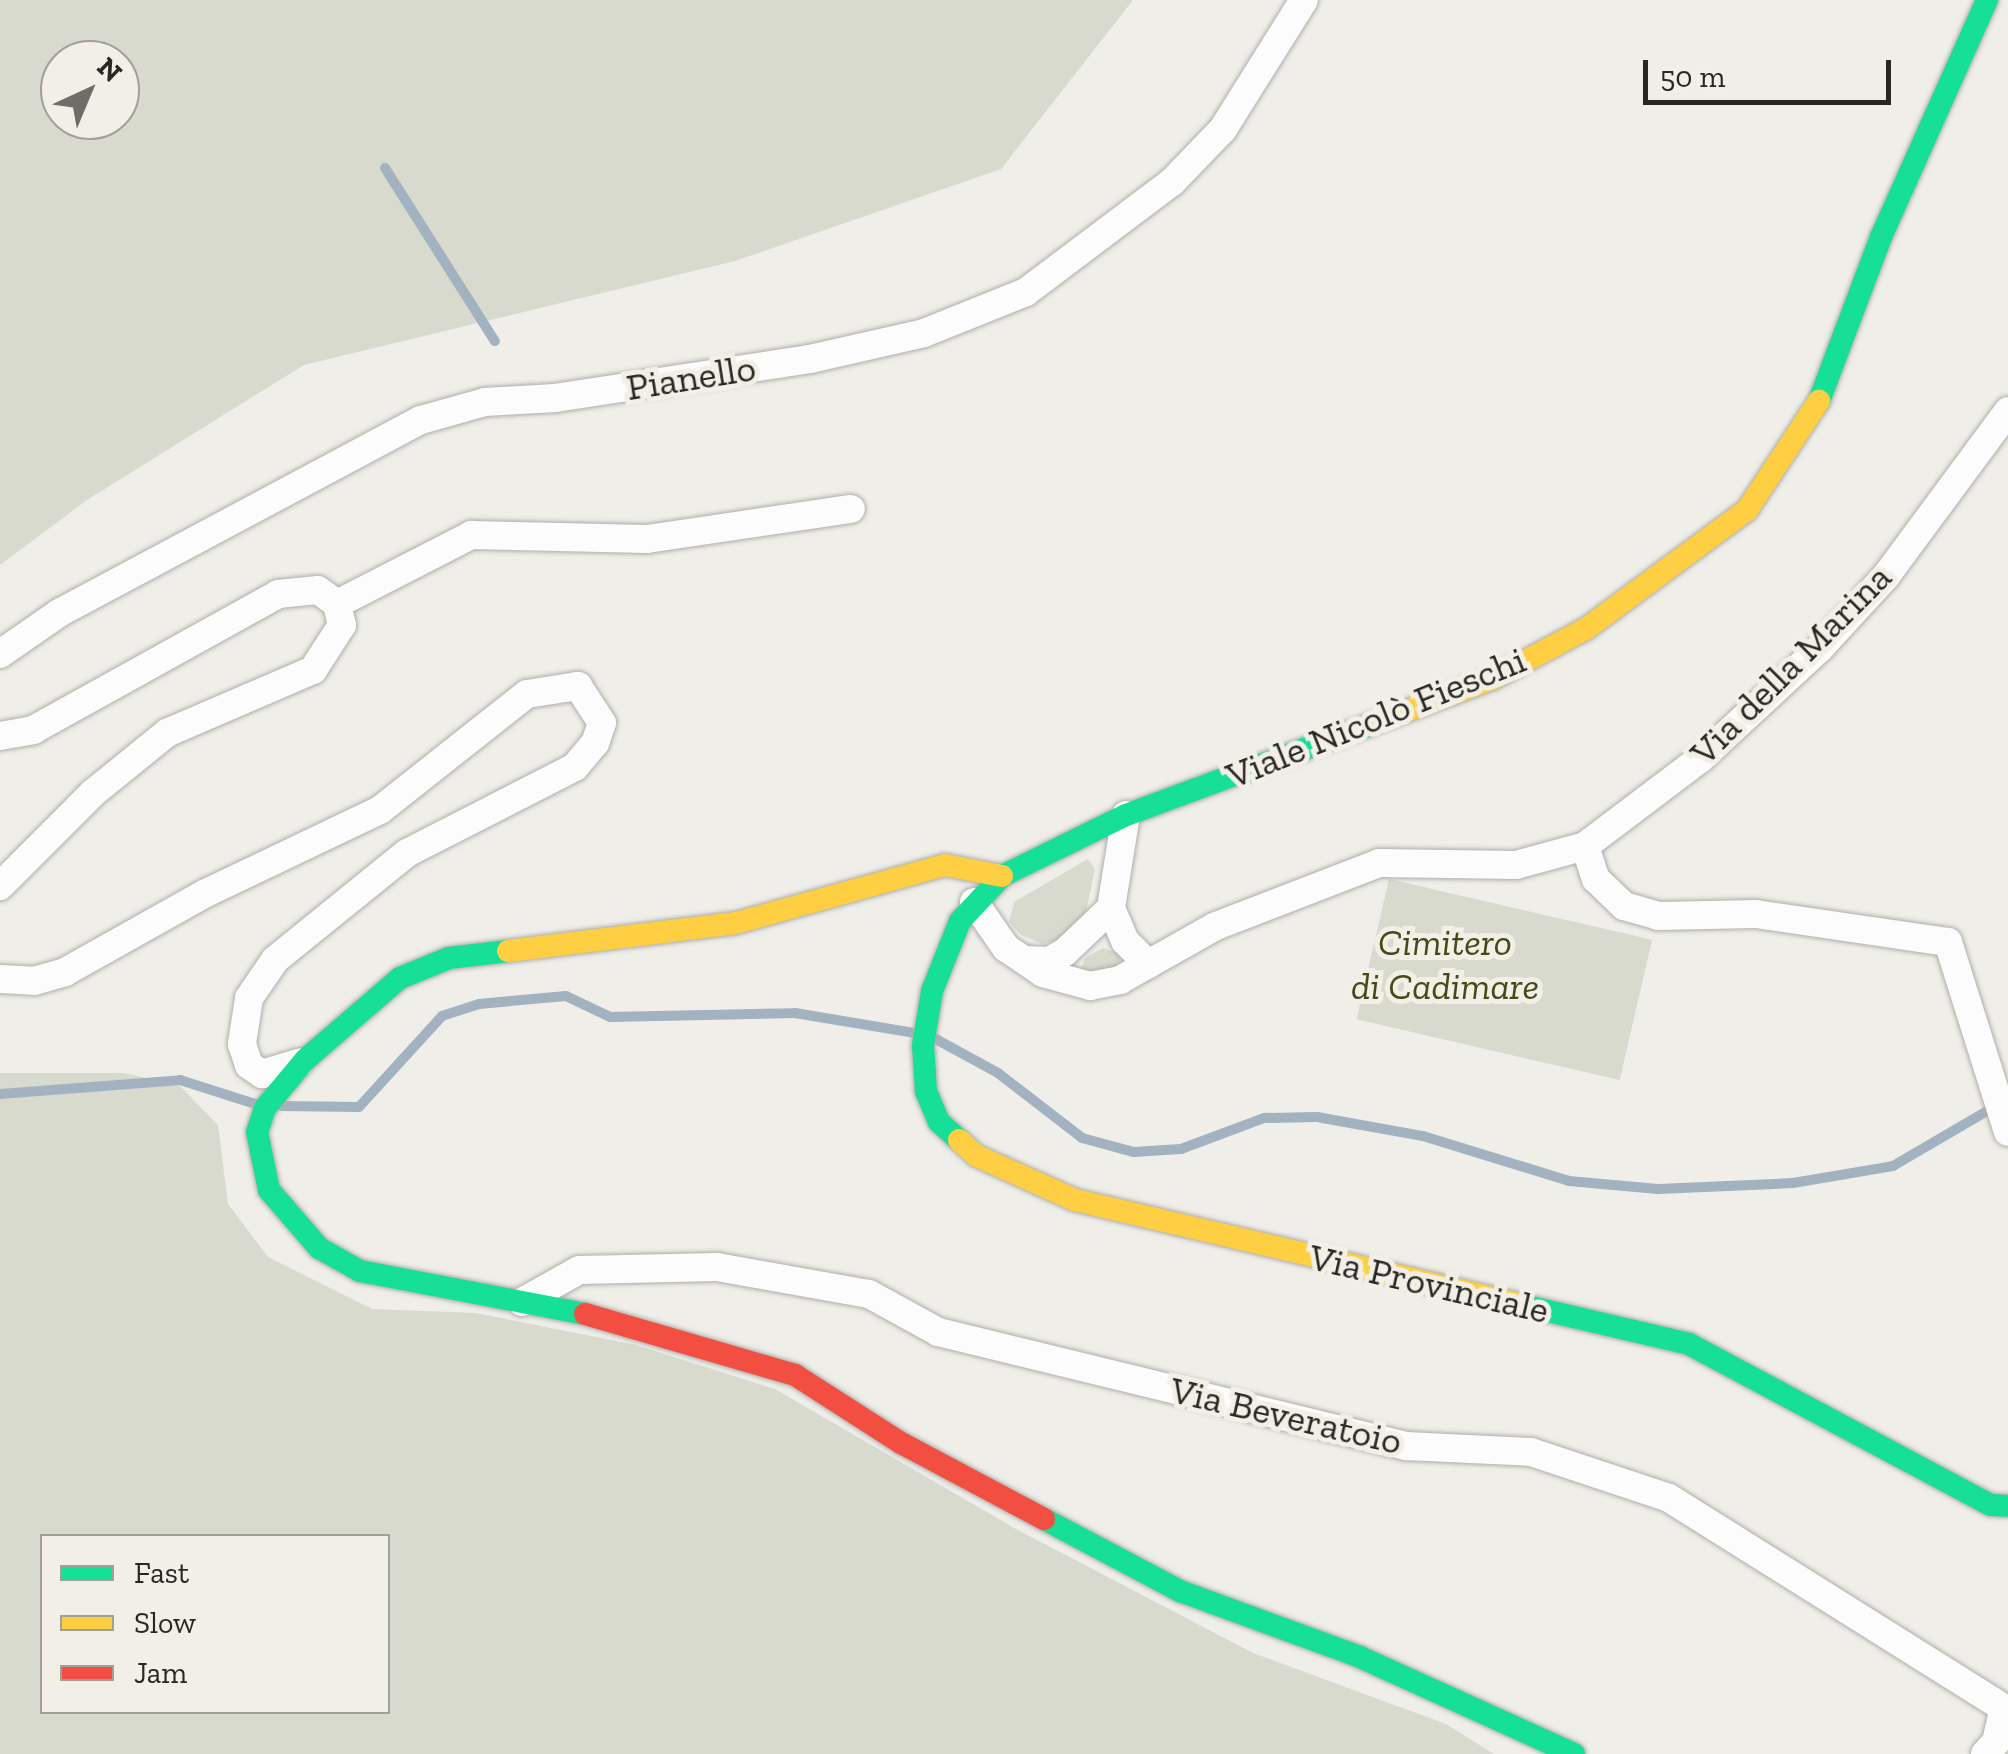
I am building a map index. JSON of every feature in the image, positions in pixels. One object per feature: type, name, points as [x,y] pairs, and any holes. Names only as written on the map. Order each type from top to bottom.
[{"type":"main road","name":"Viale Nicolò Fieschi","points":[[928,1021],[945,959],[974,902],[1002,876],[1126,814],[1492,679],[1587,628],[1746,510],[1817,407],[1887,221],[1987,0]]},
{"type":"main road","points":[[1002,876],[946,865],[736,923],[449,958],[400,978],[304,1060],[265,1108],[257,1132],[269,1190],[287,1217],[320,1248],[360,1271],[635,1323],[795,1375],[901,1444],[1180,1592],[1360,1658],[1574,1754]]},
{"type":"main road","name":"Via Provinciale","points":[[928,1021],[926,1091],[940,1122],[977,1156],[1031,1182],[1075,1200],[1688,1344],[1990,1504],[2008,1506]]},
{"type":"street","name":"Pianello","points":[[0,654],[58,613],[422,420],[485,402],[555,398],[810,360],[924,333],[1026,292],[1172,182],[1222,130],[1304,0]]},
{"type":"street","name":"Via della Marina","points":[[1584,846],[1700,759],[1820,648],[1886,576],[2008,411]]},
{"type":"street","points":[[336,604],[471,535],[647,539],[851,509]]},
{"type":"street","points":[[0,736],[33,730],[278,594],[318,590],[336,604],[342,625],[313,670],[168,733],[93,793],[0,886]]},
{"type":"street","points":[[0,979],[34,981],[65,972],[206,893],[380,810],[527,694],[578,686],[602,723],[595,743],[574,767],[407,853],[275,960],[248,998],[242,1044],[249,1064],[262,1074],[304,1060]]},
{"type":"street","points":[[1126,814],[1111,908],[1125,941],[1148,964]]},
{"type":"street","points":[[974,902],[1006,948],[1024,960],[1090,986],[1148,964],[1216,926],[1379,863],[1516,866],[1584,846],[1596,879],[1624,906],[1658,916],[1756,914],[1948,942],[2008,1132]]},
{"type":"street","points":[[1024,960],[1049,961],[1066,952],[1111,908]]},
{"type":"street","name":"Via Beveratoio","points":[[522,1302],[580,1270],[717,1267],[869,1294],[938,1332],[1406,1446],[1531,1452],[1669,1498],[2005,1711]]},
{"type":"street","points":[[1985,1754],[1996,1742],[2005,1711]]},
{"type":"green space","points":[[0,0],[1133,0],[1001,169],[735,261],[304,365],[87,500],[0,565]]},
{"type":"green space","points":[[1088,859],[1095,869],[1085,917],[1066,938],[1042,944],[1020,934],[1009,922],[1014,902]]},
{"type":"green space","name":"Cimitero di Cadimare","points":[[1389,879],[1652,940],[1620,1080],[1357,1019]]},
{"type":"green space","points":[[1103,948],[1120,954],[1119,967],[1080,972],[1085,958]]},
{"type":"green space","points":[[0,1073],[123,1073],[179,1085],[218,1125],[228,1204],[268,1257],[372,1309],[476,1313],[636,1345],[775,1389],[1016,1529],[1253,1653],[1446,1724],[1494,1754],[0,1754]]},
{"type":"waterway","points":[[385,168],[495,341]]},
{"type":"waterway","points":[[282,1106],[359,1107],[442,1016],[479,1004],[566,996],[610,1017],[795,1013],[915,1033]]},
{"type":"waterway","points":[[932,1037],[998,1073],[1082,1138],[1134,1152],[1181,1149],[1264,1118],[1317,1117],[1423,1136],[1569,1181],[1658,1189],[1793,1183],[1893,1166],[1987,1111]]},
{"type":"waterway","points":[[0,1094],[180,1080],[255,1104]]},
{"type":"traffic: fast","points":[[1819,401],[1881,237],[1987,0]]},
{"type":"traffic: fast","points":[[959,1140],[939,1122],[926,1091],[923,1045],[932,991],[960,921],[1002,876],[1126,815],[1380,721]]},
{"type":"traffic: fast","points":[[508,951],[449,958],[400,978],[305,1060],[265,1108],[257,1132],[269,1190],[319,1248],[360,1271],[585,1314]]},
{"type":"traffic: fast","points":[[1522,1305],[1689,1344],[1991,1505],[2008,1506]]},
{"type":"traffic: fast","points":[[1044,1519],[1180,1591],[1360,1657],[1574,1754]]},
{"type":"traffic: slow","points":[[1380,721],[1492,679],[1587,628],[1747,510],[1819,401]]},
{"type":"traffic: slow","points":[[508,951],[736,923],[945,865],[1002,876]]},
{"type":"traffic: slow","points":[[959,1140],[977,1156],[1075,1200],[1522,1305]]},
{"type":"traffic: jam","points":[[585,1314],[795,1375],[901,1443],[1044,1519]]}]
